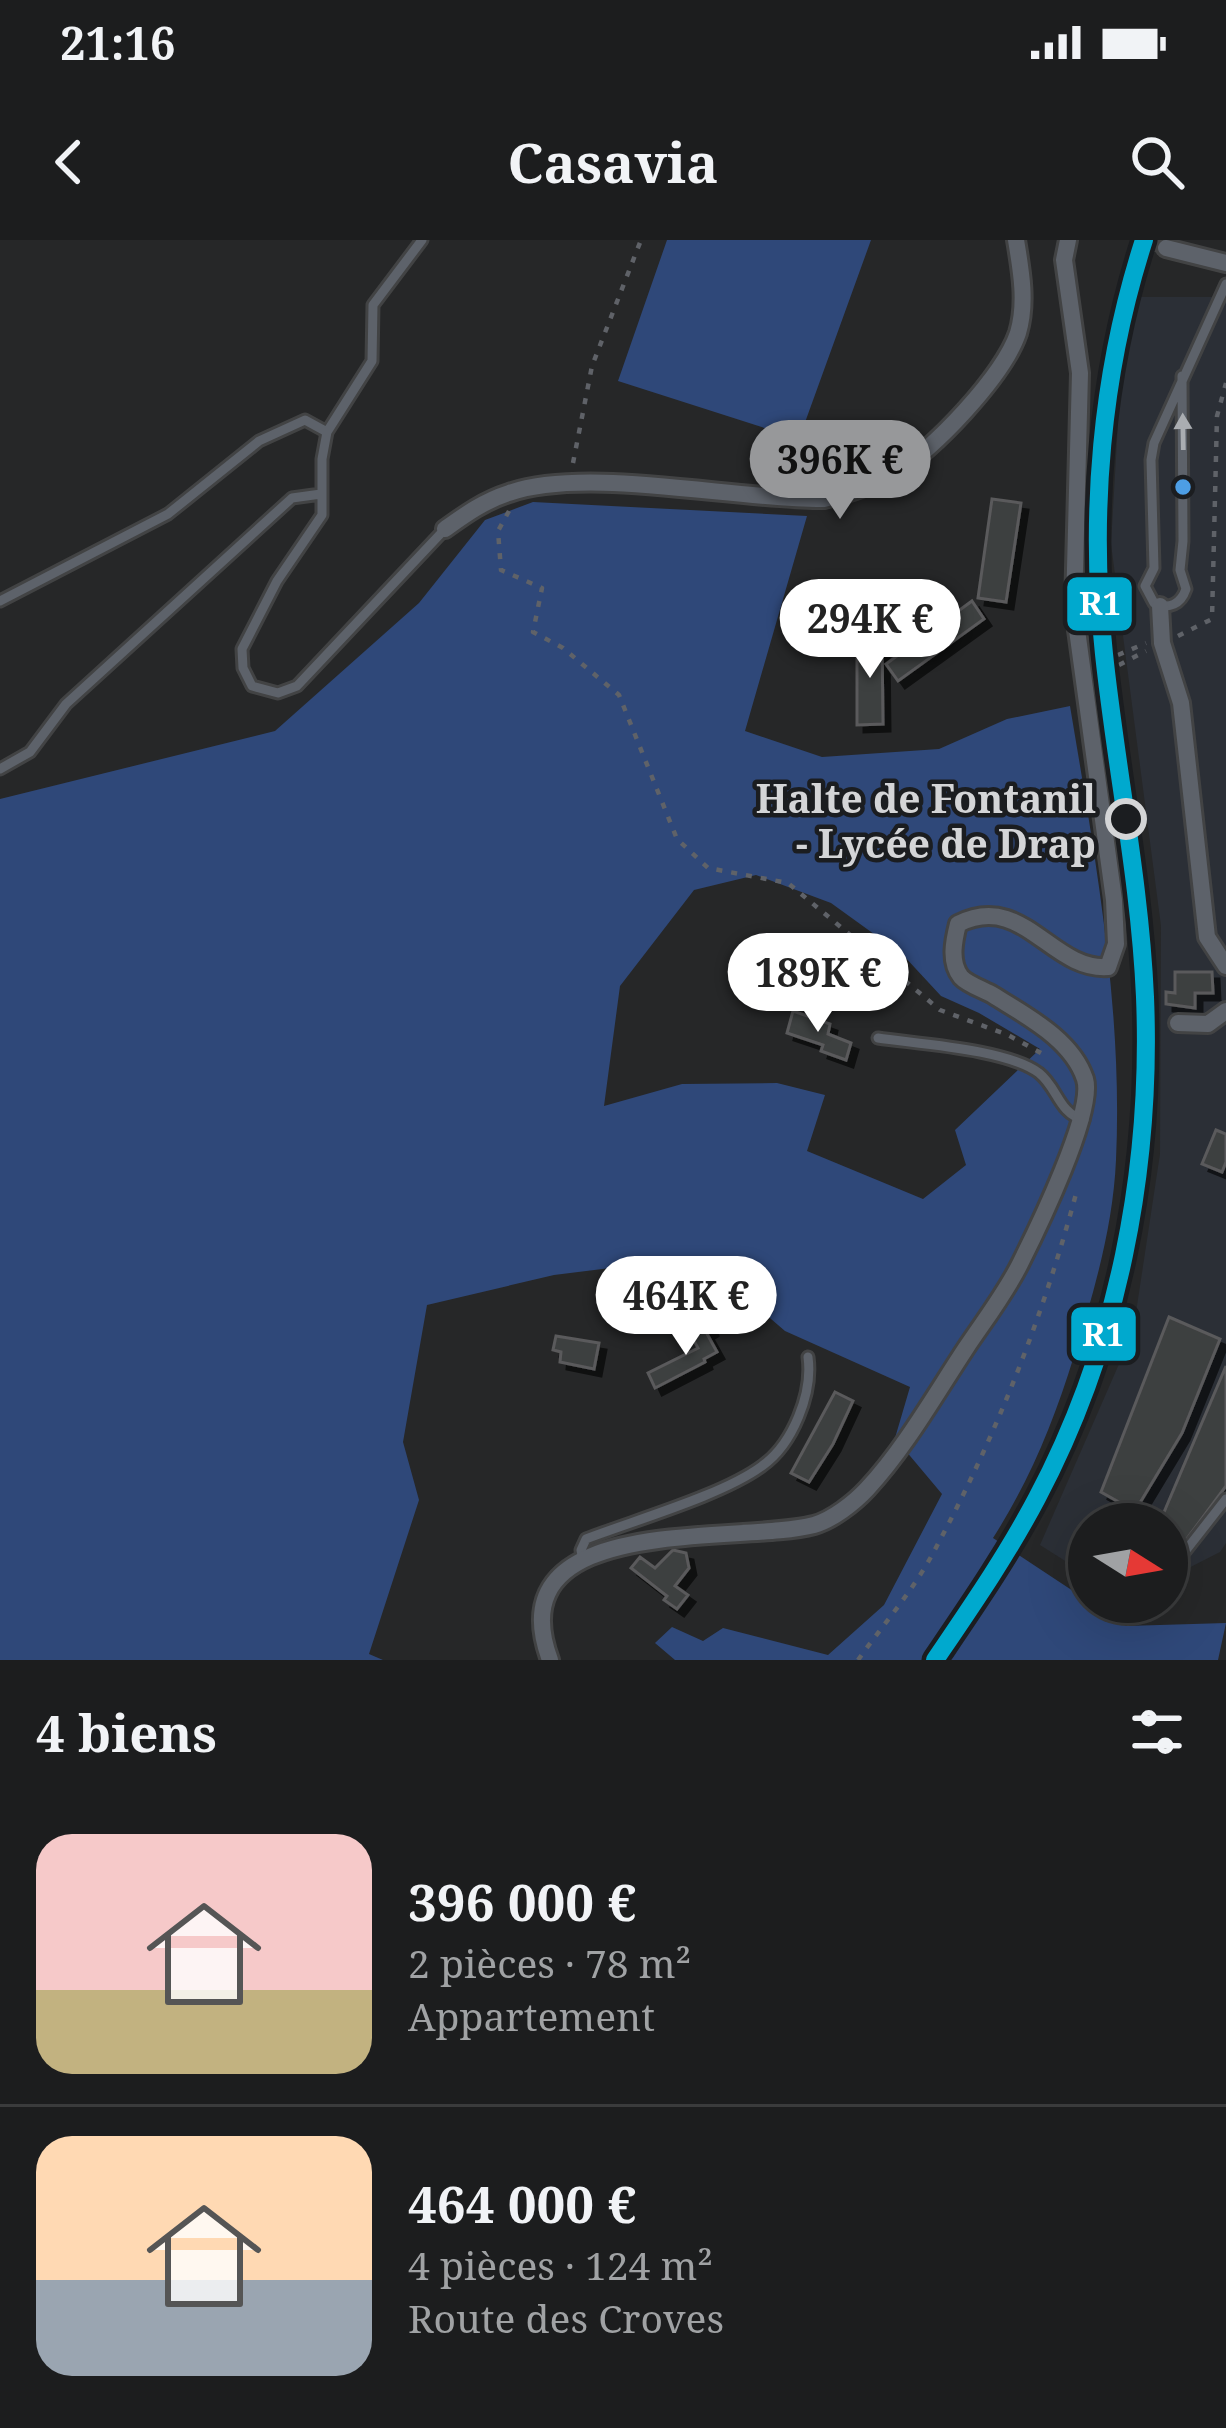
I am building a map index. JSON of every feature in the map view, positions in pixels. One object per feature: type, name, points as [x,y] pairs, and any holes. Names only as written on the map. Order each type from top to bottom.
[{"type":"street","points":[[445,530],[476,506],[520,490],[569,485],[824,499],[859,490],[899,470],[965,409],[1004,362],[1018,332],[1022,304],[1016,240]]},
{"type":"street","points":[[550,1660],[541,1630],[541,1602],[564,1574],[584,1560],[626,1544],[676,1536],[816,1524],[866,1490],[928,1406],[1019,1266],[1084,1120],[1086,1082],[1074,1055],[1049,1032],[961,977],[952,951],[958,924],[975,915],[1008,917],[1090,968],[1108,968],[1116,944],[1074,608],[1080,373],[1064,260],[1068,240]]},
{"type":"street","points":[[1166,248],[1226,263]]},
{"type":"street","points":[[1160,606],[1156,642],[1181,703],[1207,938],[1226,966]]},
{"type":"street","points":[[1178,1023],[1208,1024],[1226,1011]]},
{"type":"lane","points":[[422,240],[373,305],[372,361],[327,432],[322,515],[277,581],[242,650],[243,668],[252,686],[278,693],[297,686],[445,530]]},
{"type":"lane","points":[[1182,376],[1180,570],[1186,582],[1184,596],[1160,606],[1145,586],[1154,568],[1151,460],[1160,427],[1182,376],[1226,284]]},
{"type":"lane","points":[[0,601],[168,514],[259,441],[304,420],[327,432]]},
{"type":"lane","points":[[0,769],[30,752],[66,704],[292,498],[321,494]]},
{"type":"lane","points":[[1154,568],[1167,565],[1180,570]]},
{"type":"lane","points":[[878,1038],[993,1054],[1039,1073],[1070,1116],[1084,1120]]},
{"type":"lane","points":[[584,1560],[581,1550],[586,1539],[764,1465],[790,1436],[811,1376],[808,1357]]},
{"type":"lane","points":[[1188,1548],[1226,1499]]},
{"type":"path","points":[[569,485],[592,366],[641,240]]},
{"type":"path","points":[[1118,655],[1212,619],[1217,416],[1226,383]]},
{"type":"path","points":[[520,490],[498,531],[501,570],[542,588],[533,632],[563,648],[619,695],[677,839],[708,868],[788,883],[940,1010],[1008,1035],[1054,1059]]},
{"type":"path","points":[[1119,665],[1144,652]]},
{"type":"path","points":[[858,1660],[930,1559],[1012,1393],[1054,1277],[1081,1176]]},
{"type":"shaded area","points":[[667,240],[871,240],[799,439],[618,381]]},
{"type":"shaded area","points":[[1141,297],[1226,297],[1226,1543],[1220,1552],[1188,1568],[1188,1503],[1068,1503],[1068,1563],[1040,1545],[1133,1332],[1160,1154],[1161,926],[1111,544],[1121,370]]},
{"type":"shaded area","points":[[533,502],[807,516],[745,731],[822,757],[939,749],[1007,719],[1070,706],[1111,989],[1117,1103],[1114,1185],[1089,1308],[1066,1380],[1030,1472],[993,1538],[1068,1588],[1068,1623],[1226,1623],[1218,1660],[675,1660],[655,1643],[672,1627],[703,1641],[723,1628],[828,1655],[884,1605],[942,1494],[895,1438],[910,1387],[785,1331],[699,1257],[554,1275],[427,1305],[403,1442],[419,1500],[369,1654],[383,1660],[0,1660],[0,799],[275,731],[419,603],[485,520]],"holes":[[[756,875],[831,903],[903,955],[941,996],[1040,1049],[955,1130],[966,1165],[923,1199],[807,1151],[825,1095],[777,1083],[682,1084],[604,1106],[620,986],[694,890]]]},
{"type":"building","points":[[992,499],[1021,503],[1006,602],[978,598]]},
{"type":"building","points":[[972,601],[984,619],[898,681],[886,664]]},
{"type":"building","points":[[857,637],[882,637],[883,724],[857,725]]},
{"type":"building","points":[[1175,972],[1212,972],[1213,993],[1195,993],[1195,1008],[1166,1004],[1166,992],[1175,993]]},
{"type":"building","points":[[793,1011],[830,1024],[828,1034],[851,1043],[846,1060],[821,1051],[823,1045],[787,1033]]},
{"type":"building","points":[[1216,1130],[1226,1134],[1222,1172],[1202,1164]]},
{"type":"building","points":[[1169,1317],[1220,1339],[1182,1433],[1140,1503],[1121,1503],[1101,1492]]},
{"type":"building","points":[[707,1320],[711,1329],[706,1332],[717,1352],[655,1388],[648,1373],[698,1348],[693,1327]]},
{"type":"building","points":[[556,1336],[599,1343],[594,1369],[560,1362],[561,1352],[553,1350]]},
{"type":"building","points":[[1226,1366],[1226,1486],[1188,1537],[1188,1503],[1168,1503]]},
{"type":"building","points":[[835,1392],[853,1401],[809,1482],[791,1473]]},
{"type":"building","points":[[673,1550],[686,1553],[689,1568],[675,1586],[688,1595],[677,1609],[631,1568],[640,1557],[655,1568]]},
{"type":"tunnel","points":[[1146,240],[1166,248]]},
{"type":"transit line","name":"R1","points":[[935,1660],[1013,1540],[1065,1440],[1109,1318],[1135,1191],[1146,1062],[1145,997],[1104,654],[1098,549],[1108,393],[1144,240]]},
{"type":"place","name":"Halte de Fontanil - Lycée de Drap","points":[[1126,819]]}]
